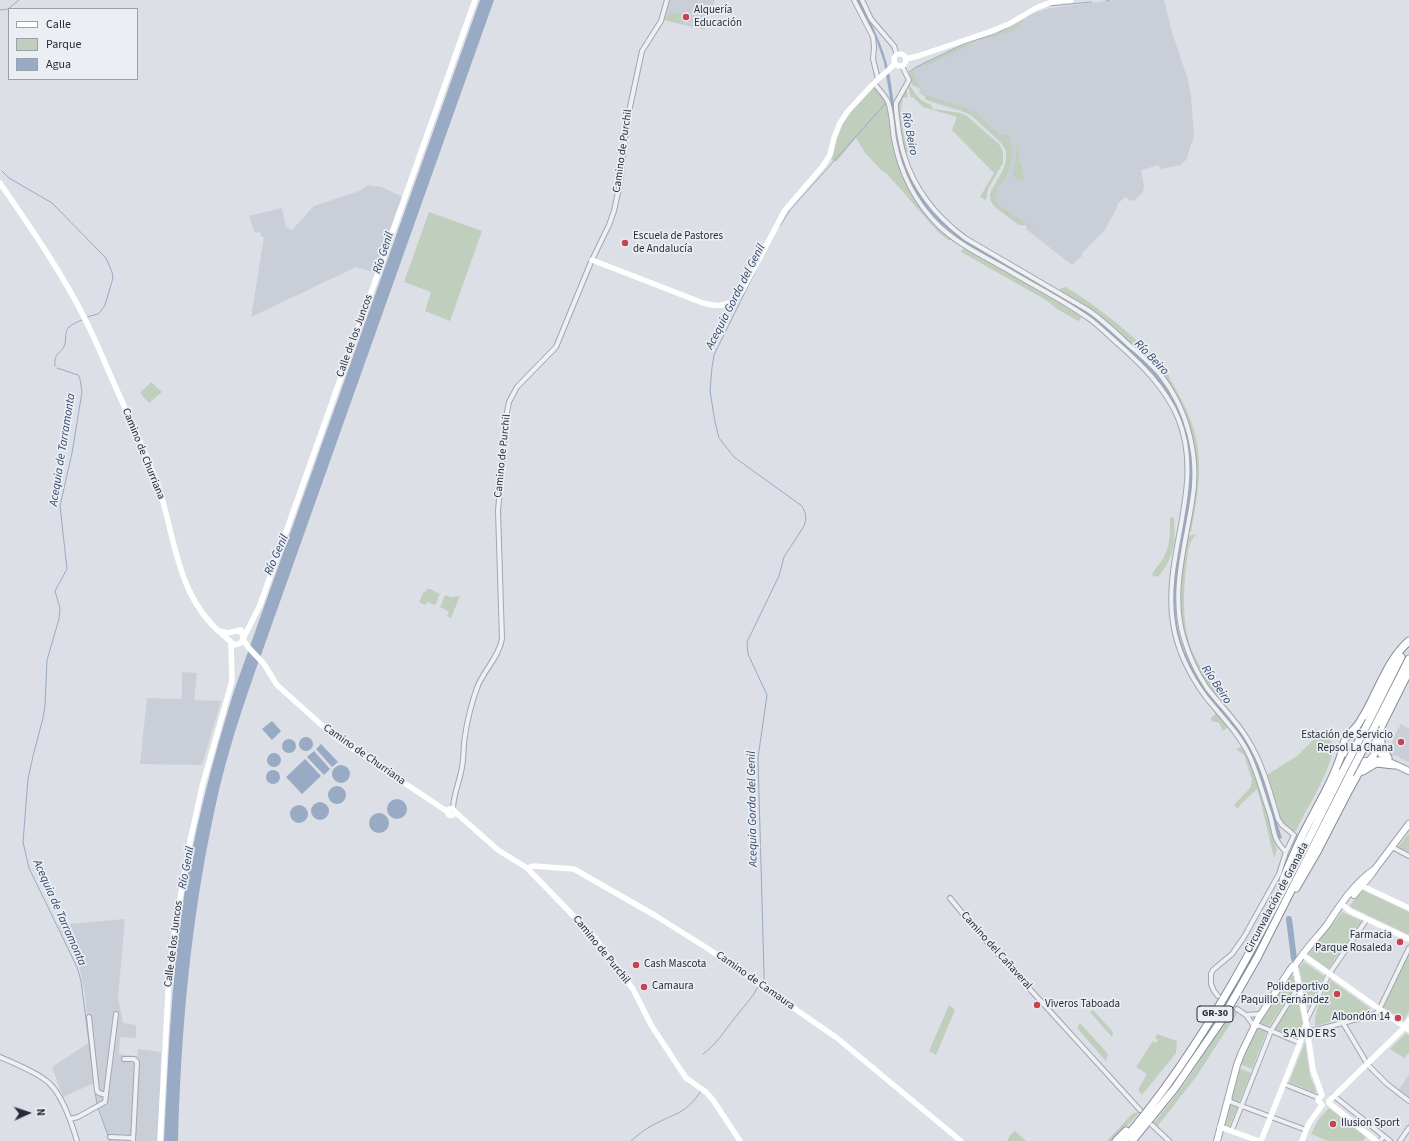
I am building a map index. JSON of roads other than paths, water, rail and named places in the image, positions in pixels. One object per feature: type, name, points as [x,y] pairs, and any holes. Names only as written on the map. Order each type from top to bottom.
[{"type":"highway","name":"Circunvalación de Granada","points":[[1123,1141],[1186,1058],[1216,1012],[1275,903],[1409,641]]},
{"type":"highway","points":[[1353,734],[1401,648],[1409,641]]},
{"type":"highway","name":"Circunvalación de Granada","points":[[1132,1141],[1175,1088],[1213,1034],[1257,958],[1409,659]]},
{"type":"highway","points":[[1374,744],[1409,671]]},
{"type":"highway","points":[[1385,719],[1380,745],[1388,758]]},
{"type":"highway","points":[[1275,903],[1277,892],[1303,834],[1333,777],[1344,752]]},
{"type":"highway","points":[[1285,902],[1293,894],[1313,859],[1365,761]]},
{"type":"highway","points":[[1352,785],[1371,765],[1383,763],[1394,765]]},
{"type":"highway","points":[[1116,1141],[1142,1114]]},
{"type":"highway","points":[[1136,1141],[1140,1132]]},
{"type":"main road","points":[[1344,752],[1343,742],[1353,734]]},
{"type":"main road","points":[[1374,744],[1382,754],[1388,758],[1409,767]]},
{"type":"main road","points":[[1365,761],[1374,755],[1374,744]]},
{"type":"main road","points":[[1365,761],[1385,760],[1409,771]]},
{"type":"main road","points":[[1327,924],[1332,921],[1344,906],[1365,885],[1375,869],[1409,824]]},
{"type":"main road","points":[[1217,1141],[1220,1126],[1229,1101],[1237,1065],[1257,1026],[1259,1016],[1278,986],[1293,971],[1327,924],[1332,914],[1368,873],[1375,869]]},
{"type":"main road","points":[[1344,906],[1350,894],[1358,887],[1365,885]]},
{"type":"street","name":"Calle de los Juncos","points":[[244,638],[260,605],[475,0]]},
{"type":"street","name":"Camino de Purchil","points":[[667,0],[661,21],[642,51],[627,121],[617,197],[609,225],[592,260],[556,347],[522,380],[512,393],[509,402],[506,417],[498,511],[502,639],[497,653],[476,689],[465,736],[462,767],[451,811],[464,820],[498,850],[527,868],[595,938],[633,989],[651,1025],[686,1078],[706,1092],[713,1100],[740,1141]]},
{"type":"street","points":[[854,0],[873,37],[873,59],[876,81],[888,101],[897,156],[903,172],[919,202],[935,221],[962,244],[1091,320],[1132,355],[1154,378],[1178,418],[1188,459],[1188,471],[1187,496],[1171,592],[1171,610],[1177,640],[1180,652],[1192,677],[1232,728],[1248,753],[1271,819],[1273,832],[1278,844],[1286,852]]},
{"type":"street","points":[[862,0],[871,18],[894,46],[897,55],[894,59],[896,64]]},
{"type":"street","points":[[906,59],[989,32],[1009,24],[1036,8],[1052,2],[1071,0]]},
{"type":"street","points":[[897,55],[902,54],[906,59]]},
{"type":"street","points":[[902,66],[906,59]]},
{"type":"street","points":[[592,260],[703,303],[713,306],[729,304],[742,291],[785,210],[823,166],[830,155],[834,138],[840,123],[848,111],[876,81],[896,64]]},
{"type":"street","points":[[896,64],[902,66],[909,80],[896,103],[904,154],[916,184],[934,211],[965,238],[1088,310],[1104,322],[1159,374],[1179,406],[1190,437],[1194,469],[1192,502],[1183,549],[1178,592],[1179,618],[1183,638],[1198,674],[1249,741],[1262,770],[1278,819],[1282,825],[1294,835],[1286,852],[1279,874],[1244,937],[1232,954],[1213,970],[1211,974],[1211,984],[1218,996]]},
{"type":"street","name":"Camino de Churriana","points":[[0,183],[53,264],[85,320],[144,451],[158,486],[181,570],[188,588],[208,621],[234,643],[248,647]]},
{"type":"street","points":[[218,630],[227,633],[235,630],[239,631],[250,625]]},
{"type":"street","points":[[232,632],[229,636],[234,643],[244,638],[242,633],[239,631]]},
{"type":"street","name":"Camino de Churriana","points":[[244,638],[248,647],[264,664],[277,685],[335,737],[437,805],[451,811]]},
{"type":"street","name":"Calle de los Juncos","points":[[160,1141],[168,985],[175,928],[190,841],[202,787],[232,681],[232,656],[234,643]]},
{"type":"street","points":[[1392,847],[1409,856]]},
{"type":"street","name":"Camino de Camaura","points":[[527,868],[533,866],[574,869],[656,916],[699,943],[837,1038],[961,1141]]},
{"type":"street","points":[[1365,885],[1409,908]]},
{"type":"street","name":"Camino del Cañaveral","points":[[950,898],[972,926],[1142,1114]]},
{"type":"street","points":[[1344,906],[1350,911],[1409,939]]},
{"type":"street","points":[[1306,1022],[1329,974],[1367,919]]},
{"type":"street","points":[[1220,1126],[1260,1141],[1300,1043],[1306,1034],[1373,1015],[1379,1010],[1409,948]]},
{"type":"street","points":[[1303,956],[1407,1029]]},
{"type":"street","points":[[1293,971],[1301,991],[1306,1022],[1306,1034],[1320,1096],[1319,1102],[1322,1105]]},
{"type":"street","points":[[1232,1130],[1271,1031],[1295,992],[1301,991]]},
{"type":"street","points":[[1237,1009],[1246,1015],[1257,1026],[1300,1043]]},
{"type":"street","points":[[70,1119],[78,1117],[105,1102],[116,1014]]},
{"type":"street","points":[[1246,1015],[1259,1016]]},
{"type":"street","points":[[89,1017],[97,1091],[99,1094],[106,1095]]},
{"type":"street","points":[[1302,1141],[1306,1130],[1322,1105],[1327,1105],[1330,1099],[1407,1029],[1409,1020]]},
{"type":"street","points":[[1343,1023],[1368,1063],[1388,1084],[1409,1101]]},
{"type":"street","points":[[0,1057],[50,1083],[70,1119],[77,1141]]},
{"type":"street","points":[[110,1137],[133,1140],[137,1062],[134,1060],[124,1059]]},
{"type":"street","points":[[1284,1084],[1320,1096],[1325,1095],[1390,1141]]},
{"type":"street","points":[[1330,1099],[1369,1138],[1376,1141]]},
{"type":"street","points":[[1229,1101],[1306,1130]]},
{"type":"street","points":[[1152,1125],[1169,1141]]},
{"type":"street","points":[[1400,1141],[1409,1128]]},
{"type":"street","points":[[1380,1141],[1384,1136]]},
{"type":"water","points":[[480,0],[494,0],[254,674],[224,769],[207,849],[194,932],[185,1015],[179,1099],[178,1141],[164,1141],[178,938],[186,881],[197,826],[218,744],[234,691]]},
{"type":"water","points":[[856,0],[860,0],[877,36],[887,63],[899,140],[905,162],[912,181],[922,198],[933,212],[946,225],[975,246],[1082,309],[1099,321],[1148,365],[1174,400],[1186,431],[1192,463],[1191,497],[1176,585],[1177,620],[1180,638],[1185,653],[1200,680],[1236,726],[1245,739],[1257,762],[1282,838],[1279,839],[1270,809],[1249,752],[1199,684],[1187,662],[1178,638],[1173,604],[1174,580],[1188,498],[1190,467],[1188,447],[1171,399],[1153,374],[1099,324],[963,242],[940,223],[924,205],[911,184],[899,153],[884,62],[876,39]]},
{"type":"water","points":[[272,721],[281,731],[272,740],[262,729]]},
{"type":"water","points":[[303,737],[309,737],[313,741],[313,747],[309,751],[303,751],[299,747],[299,741]]},
{"type":"water","points":[[286,739],[292,739],[296,743],[296,749],[292,753],[286,753],[282,749],[282,743]]},
{"type":"water","points":[[321,744],[338,762],[332,767],[316,749]]},
{"type":"water","points":[[314,751],[330,769],[324,775],[307,757]]},
{"type":"water","points":[[271,753],[277,753],[281,757],[281,763],[277,767],[271,767],[267,763],[267,757]]},
{"type":"water","points":[[305,759],[321,776],[302,794],[286,777]]},
{"type":"water","points":[[337,765],[345,765],[350,770],[348,781],[345,783],[337,783],[332,778],[332,770]]},
{"type":"water","points":[[273,770],[278,772],[280,777],[278,782],[273,784],[268,782],[266,777],[268,772]]},
{"type":"water","points":[[333,786],[341,786],[346,791],[344,802],[341,804],[333,804],[328,799],[328,791]]},
{"type":"water","points":[[397,799],[404,802],[407,809],[404,816],[397,819],[390,816],[387,809],[390,802]]},
{"type":"water","points":[[320,802],[326,805],[329,811],[326,817],[320,820],[314,817],[311,811],[314,805]]},
{"type":"water","points":[[299,805],[305,808],[308,814],[305,820],[299,823],[293,820],[290,814],[293,808]]},
{"type":"water","points":[[379,813],[386,816],[389,823],[386,830],[379,833],[372,830],[369,823],[372,816]]},
{"type":"waterway","name":"Acequia de Tarramonta","points":[[9,8],[19,0]]},
{"type":"waterway","name":"Acequia Gorda del Genil","points":[[1106,1],[1110,0]]},
{"type":"waterway","name":"Acequia Gorda del Genil","points":[[1049,6],[1092,2]]},
{"type":"waterway","name":"Acequia de Tarramonta","points":[[0,10],[8,9]]},
{"type":"waterway","name":"Acequia Gorda del Genil","points":[[909,72],[916,67],[966,43],[996,34],[1012,25]]},
{"type":"waterway","name":"Acequia Gorda del Genil","points":[[780,226],[790,210],[886,103]]},
{"type":"waterway","name":"Acequia de Tarramonta","points":[[2,171],[9,178],[52,203],[106,258],[113,278],[105,305],[98,314],[87,317]]},
{"type":"waterway","name":"Acequia Gorda del Genil","points":[[756,270],[714,355],[710,391],[715,422],[719,438],[734,457],[802,506],[806,518],[804,526],[784,557],[779,576],[747,642],[748,654],[767,695],[758,758],[764,973],[764,979],[761,982]]},
{"type":"waterway","name":"Acequia de Tarramonta","points":[[55,366],[55,358],[64,347],[68,328],[82,320]]},
{"type":"waterway","name":"Acequia de Tarramonta","points":[[57,368],[78,375],[82,392],[72,453],[60,506],[67,569],[55,591],[60,608],[59,619],[47,660],[45,705],[28,779],[23,842],[29,868],[77,967],[81,981],[95,1088]]},
{"type":"waterway","name":"Río Beiro","points":[[1289,919],[1294,959]]},
{"type":"waterway","name":"Acequia Gorda del Genil","points":[[703,1054],[720,1037],[758,987]]},
{"type":"waterway","name":"Acequia de Tarramonta","points":[[95,1091],[97,1104]]},
{"type":"waterway","name":"Acequia Gorda del Genil","points":[[631,1141],[650,1127],[685,1109],[696,1099],[701,1091]]},
{"type":"waterway","name":"Acequia de Tarramonta","points":[[98,1108],[110,1141]]},
{"type":"place","name":"Alquería Educación","points":[[686,17]]},
{"type":"place","name":"Escuela de Pastores de Andalucía","points":[[625,243]]},
{"type":"place","name":"Estación de Servicio Repsol La Chana","points":[[1401,742]]},
{"type":"place","name":"Farmacia Parque Rosaleda","points":[[1400,942]]},
{"type":"place","name":"Cash Mascota","points":[[636,965]]},
{"type":"place","name":"Camaura","points":[[644,987]]},
{"type":"place","name":"Polideportivo Paquillo Fernández","points":[[1337,994]]},
{"type":"place","name":"Viveros Taboada","points":[[1037,1005]]},
{"type":"place","name":"Albondón 14","points":[[1398,1018]]},
{"type":"place","name":"Ilusion Sport","points":[[1333,1124]]},
{"type":"district","name":"SANDERS","points":[[1310,1034]]},
{"type":"water label","name":"Río Genil","points":[[384,253]]},
{"type":"water label","name":"Río Genil","points":[[277,555]]},
{"type":"water label","name":"Río Genil","points":[[187,868]]}]
